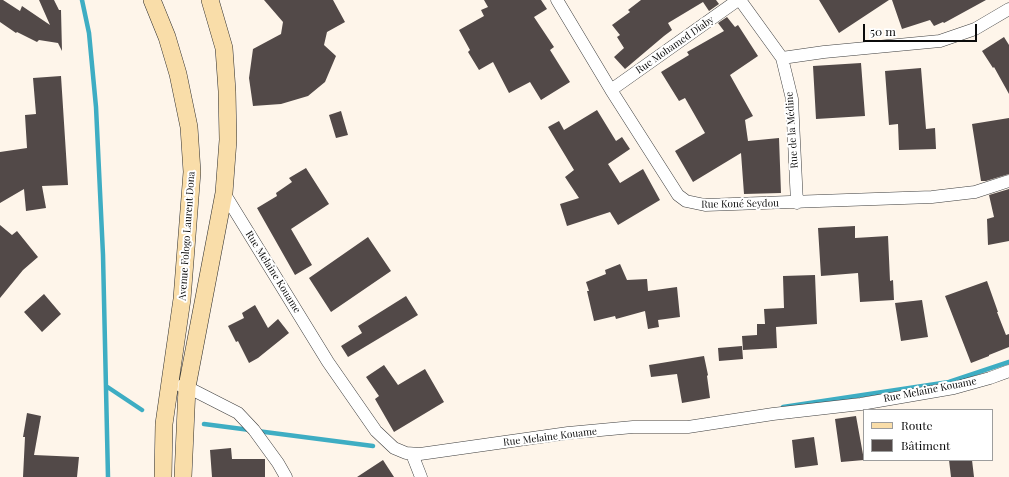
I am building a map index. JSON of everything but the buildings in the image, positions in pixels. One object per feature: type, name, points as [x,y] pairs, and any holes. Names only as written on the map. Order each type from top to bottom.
[{"type":"main road","name":"Avenue Fologo Laurent Dona","points":[[152,0],[167,37],[178,74],[189,127],[192,172],[182,299],[164,424],[163,477]]},
{"type":"main road","points":[[183,477],[187,387],[224,193],[228,140],[228,91],[224,48],[210,0]]},
{"type":"street","name":"Rue Koné Seydou","points":[[557,0],[611,90],[678,196],[686,201],[705,205],[797,203],[932,197],[975,192],[1009,181]]},
{"type":"street","name":"Rue Mohamed Diaby","points":[[611,90],[739,0]]},
{"type":"street","name":"Rue de la Médine","points":[[739,0],[782,58],[792,99],[797,203]]},
{"type":"street","points":[[782,58],[824,52],[940,41],[975,30],[1009,9]]},
{"type":"street","name":"Rue Melaine Kouame","points":[[224,193],[328,362],[376,431],[394,448],[412,454],[568,433],[633,427],[688,427],[773,414],[861,404],[954,388],[1009,371]]},
{"type":"street","points":[[170,384],[187,387],[238,412],[254,430],[278,463],[286,477]]},
{"type":"street","points":[[412,454],[421,477]]},
{"type":"waterway","points":[[82,0],[89,33],[96,107],[103,255],[108,477]]},
{"type":"waterway","points":[[783,407],[949,382],[1009,362]]},
{"type":"waterway","points":[[106,386],[142,410]]},
{"type":"waterway","points":[[204,424],[250,430]]},
{"type":"waterway","points":[[257,431],[373,446]]}]
